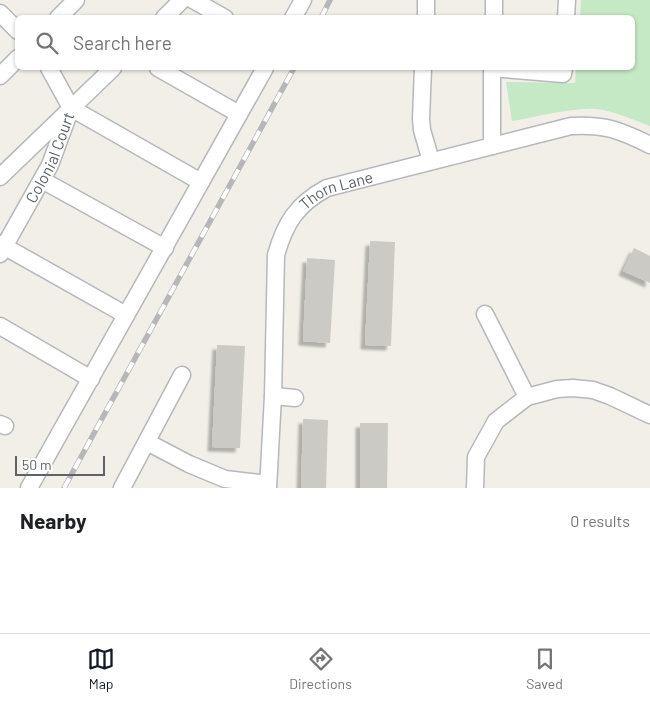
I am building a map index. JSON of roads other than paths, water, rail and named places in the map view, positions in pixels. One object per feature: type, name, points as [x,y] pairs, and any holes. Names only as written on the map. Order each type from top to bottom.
[{"type":"street","points":[[61,15],[76,0]]},
{"type":"street","points":[[167,15],[182,0]]},
{"type":"street","points":[[194,0],[220,15]]},
{"type":"street","points":[[295,15],[303,0]]},
{"type":"street","points":[[426,0],[426,15]]},
{"type":"street","points":[[494,0],[494,15]]},
{"type":"street","points":[[566,15],[567,0]]},
{"type":"street","points":[[0,13],[15,28]]},
{"type":"street","points":[[0,76],[15,61]]},
{"type":"street","name":"Colonial Court","points":[[2,248],[42,180],[56,150],[71,108],[50,70]]},
{"type":"street","points":[[0,177],[111,70]]},
{"type":"street","points":[[162,70],[240,114]]},
{"type":"street","points":[[29,488],[264,70]]},
{"type":"street","points":[[423,70],[421,119],[422,130],[431,162]]},
{"type":"street","points":[[492,70],[492,146]]},
{"type":"street","points":[[516,70],[563,74],[564,70]]},
{"type":"street","points":[[71,108],[201,182]]},
{"type":"street","name":"Thorn Lane","points":[[268,486],[273,396],[276,255],[281,236],[288,222],[314,195],[328,188],[571,126],[590,125],[611,128],[650,145]]},
{"type":"street","points":[[42,180],[164,248]]},
{"type":"street","points":[[2,248],[126,315]]},
{"type":"street","points":[[485,314],[527,397]]},
{"type":"street","points":[[0,326],[91,379]]},
{"type":"street","points":[[122,488],[182,375]]},
{"type":"street","points":[[475,488],[476,457],[496,421],[527,397],[557,389],[593,390],[650,415]]},
{"type":"street","points":[[273,396],[294,398]]},
{"type":"street","points":[[147,442],[189,464],[225,479],[268,486]]},
{"type":"railway","points":[[322,15],[330,0]]},
{"type":"railway","points":[[64,488],[293,70]]}]
